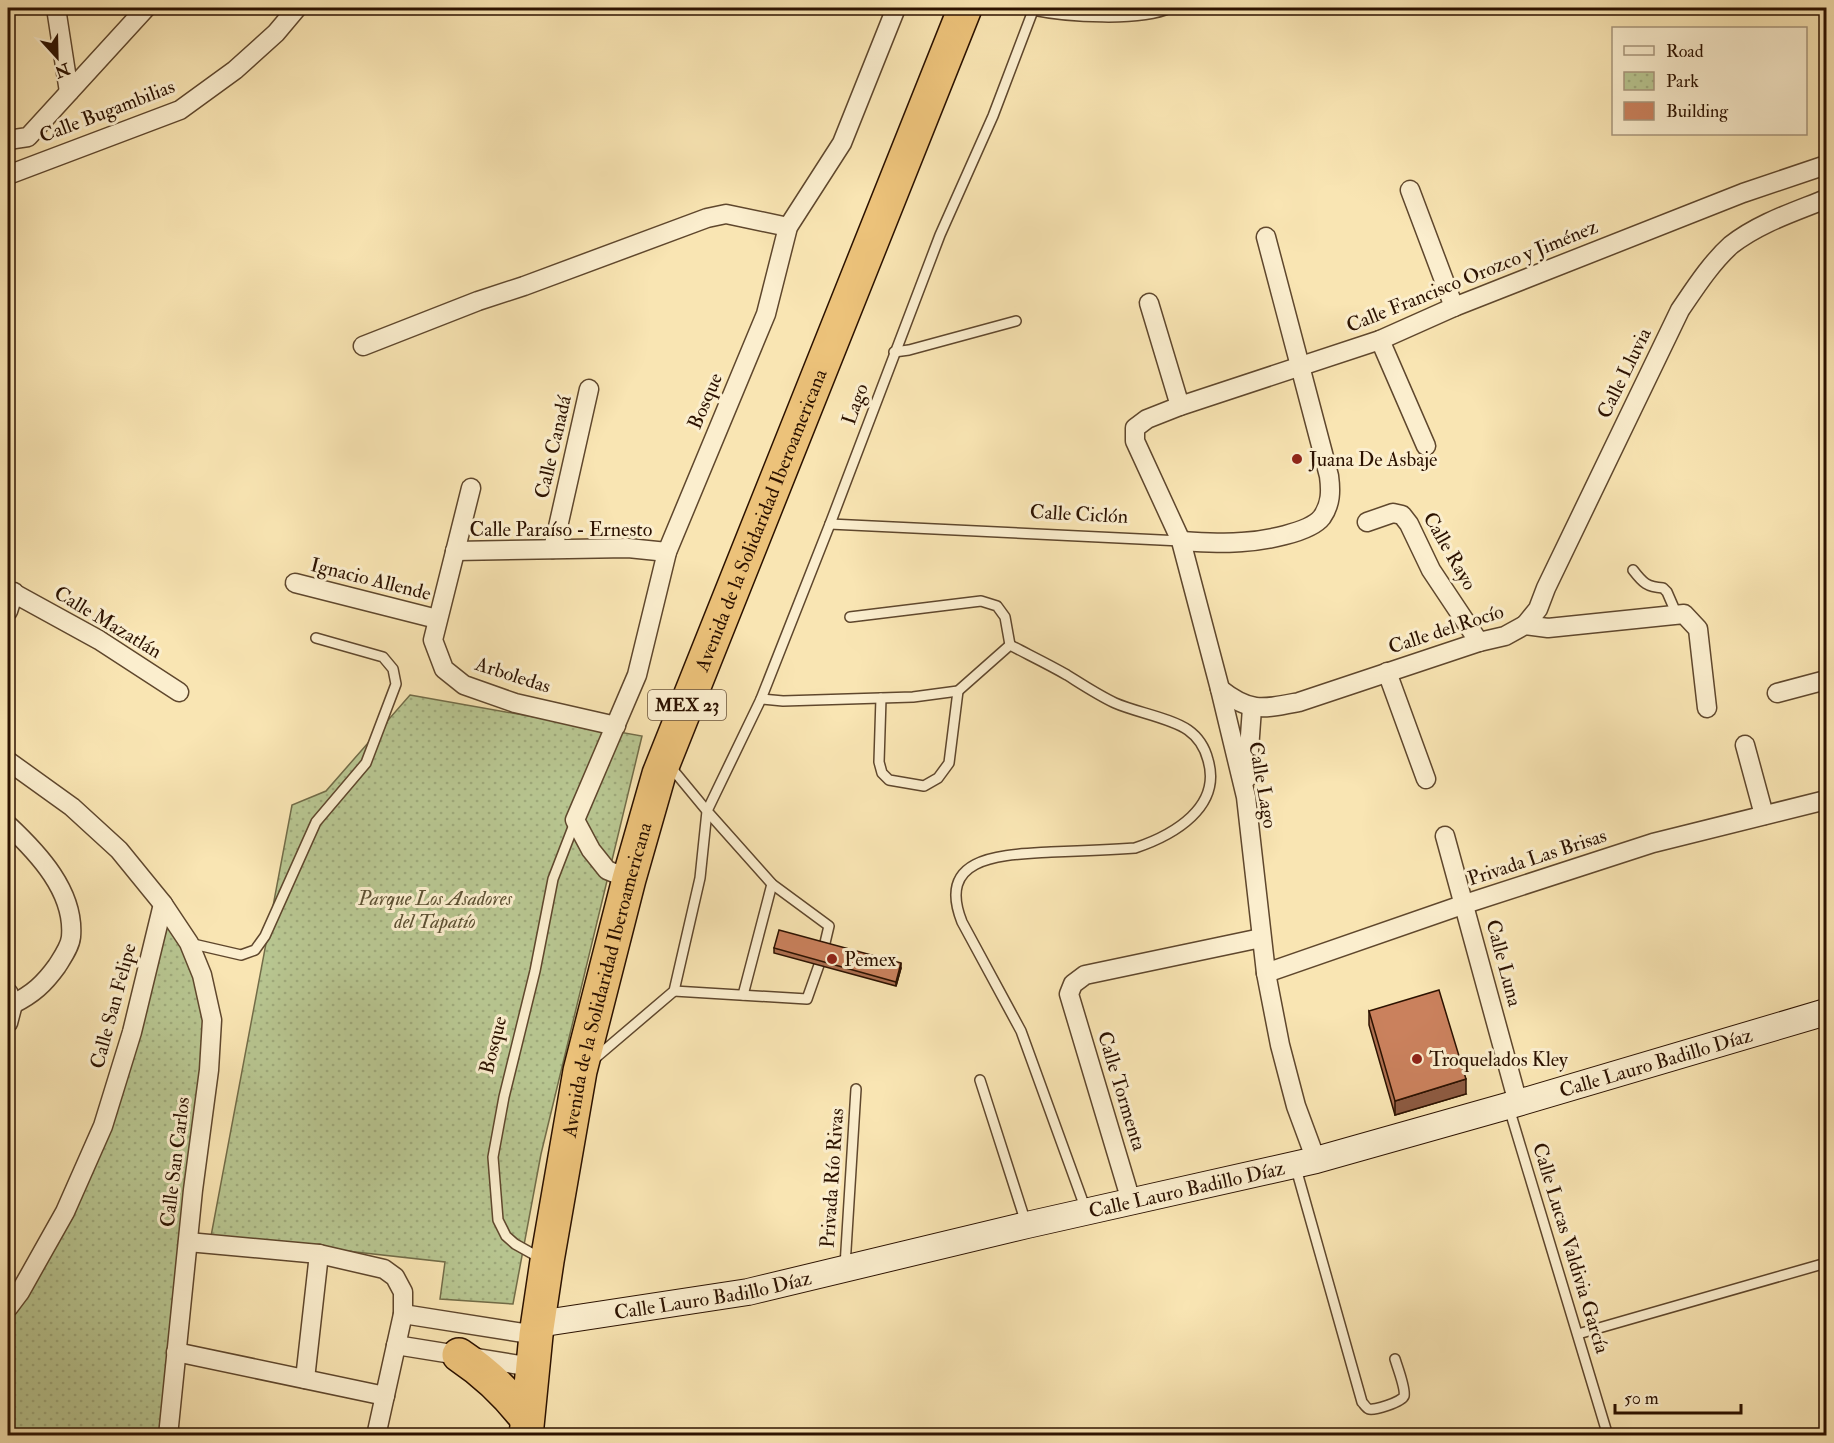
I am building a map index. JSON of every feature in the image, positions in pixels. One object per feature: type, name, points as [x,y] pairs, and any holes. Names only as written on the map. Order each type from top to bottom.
[{"type":"highway","name":"Avenida de la Solidaridad Iberoamericana","points":[[526,1427],[547,1261],[580,1071],[629,879],[665,760],[965,8]]},
{"type":"highway","points":[[459,1355],[485,1372],[508,1395],[526,1427]]},
{"type":"street","points":[[56,8],[69,92]]},
{"type":"street","points":[[8,140],[28,137],[146,8]]},
{"type":"street","name":"Calle Bugambilias","points":[[8,175],[180,110],[235,70],[276,33],[297,8]]},
{"type":"street","name":"Bosque","points":[[575,820],[637,675],[667,552],[766,314],[788,227],[842,143],[896,8]]},
{"type":"street","points":[[28,137],[34,164]]},
{"type":"street","name":"Calle Francisco Orozco y Jiménez","points":[[1135,428],[1147,419],[1180,406],[1380,340],[1454,307],[1743,193],[1827,165]]},
{"type":"street","points":[[1410,190],[1454,307]]},
{"type":"street","name":"Calle Lluvia","points":[[1525,625],[1538,609],[1551,577],[1680,310],[1698,283],[1730,247],[1746,235],[1767,223],[1827,199]]},
{"type":"street","points":[[363,346],[478,301],[707,218],[726,214],[788,227]]},
{"type":"street","points":[[1266,237],[1300,365]]},
{"type":"street","points":[[1149,303],[1180,406]]},
{"type":"street","points":[[1380,340],[1426,446]]},
{"type":"street","name":"Calle Ciclón","points":[[1181,542],[1243,542],[1297,531],[1321,518],[1331,495],[1329,476],[1300,365]]},
{"type":"street","name":"Calle Canadá","points":[[553,549],[589,389]]},
{"type":"street","name":"Calle Lago","points":[[1135,428],[1135,441],[1181,542],[1246,797],[1266,973],[1280,1045],[1296,1106],[1305,1162]]},
{"type":"street","name":"Arboledas","points":[[471,488],[434,640],[444,669],[464,685],[515,703],[616,726]]},
{"type":"street","name":"Calle Rayo","points":[[1366,522],[1393,513],[1402,515],[1409,524],[1431,570],[1479,642]]},
{"type":"street","name":"Calle Paraíso - Ernesto","points":[[455,551],[628,548],[667,552]]},
{"type":"street","name":"Ignacio Allende","points":[[295,584],[438,619]]},
{"type":"street","points":[[8,611],[11,591]]},
{"type":"street","name":"Calle Mazatlán","points":[[11,591],[99,640],[179,692]]},
{"type":"street","points":[[1684,619],[1698,629],[1707,708]]},
{"type":"street","name":"Calle del Rocío","points":[[1252,708],[1299,702],[1479,642],[1505,636],[1525,625],[1548,628],[1684,619]]},
{"type":"street","points":[[1387,672],[1426,779]]},
{"type":"street","points":[[1777,693],[1827,680]]},
{"type":"street","points":[[1220,689],[1236,702],[1252,708],[1246,797]]},
{"type":"street","points":[[1745,745],[1764,814]]},
{"type":"street","points":[[8,761],[72,807],[119,850],[164,904]]},
{"type":"street","name":"Privada Las Brisas","points":[[1266,973],[1465,904],[1653,843],[1827,800]]},
{"type":"street","points":[[575,820],[591,850],[607,870],[629,879]]},
{"type":"street","points":[[8,825],[42,861],[61,888],[69,914],[71,939],[50,976],[33,994],[10,998],[8,1023]]},
{"type":"street","name":"Calle Luna","points":[[1445,836],[1465,904],[1514,1104]]},
{"type":"street","name":"Calle San Carlos","points":[[164,904],[189,943],[202,975],[212,1020],[209,1070],[168,1436]]},
{"type":"street","name":"Calle San Felipe","points":[[8,1308],[20,1292],[65,1212],[103,1126],[132,1032],[164,904]]},
{"type":"street","name":"Calle Tormenta","points":[[1131,1201],[1069,994],[1073,984],[1085,975],[1261,938]]},
{"type":"street","name":"Calle Lauro Badillo Díaz","points":[[537,1329],[748,1292],[1027,1225],[1305,1162],[1514,1104],[1827,1011]]},
{"type":"street","points":[[188,1242],[319,1254],[384,1269],[390,1273],[403,1292],[403,1314],[376,1436]]},
{"type":"street","points":[[305,1379],[319,1254]]},
{"type":"street","points":[[403,1314],[537,1329]]},
{"type":"street","points":[[396,1345],[532,1367]]},
{"type":"street","points":[[176,1352],[385,1396]]},
{"type":"lane","points":[[1033,9],[1050,13],[1132,17],[1170,8]]},
{"type":"lane","name":"Lago","points":[[674,991],[700,878],[707,811],[761,699],[940,235],[993,116],[1033,9]]},
{"type":"lane","points":[[894,352],[1016,321]]},
{"type":"lane","name":"Calle Ciclón","points":[[830,524],[1181,542]]},
{"type":"lane","points":[[1633,570],[1644,584],[1663,588],[1684,619]]},
{"type":"lane","points":[[850,617],[981,601],[997,606],[1005,617],[1010,645]]},
{"type":"lane","points":[[189,943],[241,955],[255,950],[265,936],[316,822],[366,763],[396,684],[393,669],[383,657],[316,638]]},
{"type":"lane","points":[[761,699],[783,701],[913,697],[958,691],[1010,645]]},
{"type":"lane","points":[[1010,645],[1068,676],[1092,692],[1118,704],[1186,728],[1197,738],[1206,754],[1211,770],[1210,790],[1192,817],[1156,842],[1135,848],[1004,855],[976,862],[958,881],[956,907],[1021,1031],[1086,1212]]},
{"type":"lane","points":[[881,698],[879,762],[882,773],[889,780],[924,786],[938,778],[949,763],[958,691]]},
{"type":"lane","points":[[665,760],[772,884],[829,926],[824,947]]},
{"type":"lane","name":"Bosque","points":[[547,1261],[514,1245],[498,1220],[493,1157],[504,1096],[535,971],[554,879],[575,820]]},
{"type":"lane","points":[[743,995],[772,884]]},
{"type":"lane","points":[[580,1071],[674,991],[807,999],[819,965]]},
{"type":"lane","points":[[980,1080],[1027,1225]]},
{"type":"lane","name":"Privada Río Rivas","points":[[844,1269],[856,1089]]},
{"type":"lane","name":"Calle Lucas Valdivia García","points":[[1514,1104],[1608,1436]]},
{"type":"lane","points":[[1305,1162],[1362,1402],[1367,1408],[1372,1410],[1400,1401],[1404,1396],[1395,1359]]},
{"type":"lane","points":[[1578,1334],[1827,1263]]},
{"type":"lane","points":[[1821,1436],[1827,1434]]},
{"type":"green space","name":"Parque Los Asadores del Tapatío","points":[[410,695],[642,736],[541,1154],[513,1304],[440,1299],[445,1262],[211,1236],[292,805],[326,791]]},
{"type":"green space","points":[[171,916],[212,1020],[167,1435],[8,1435],[8,1304],[54,1231]]},
{"type":"building","name":"Pemex","points":[[779,930],[901,963],[896,982],[774,948]]},
{"type":"building","name":"Troquelados Kley","points":[[1439,990],[1466,1079],[1395,1101],[1369,1011]]},
{"type":"place","name":"Juana De Asbaje","points":[[1297,459]]},
{"type":"place","name":"Pemex","points":[[832,959]]},
{"type":"place","name":"Troquelados Kley","points":[[1417,1059]]}]
